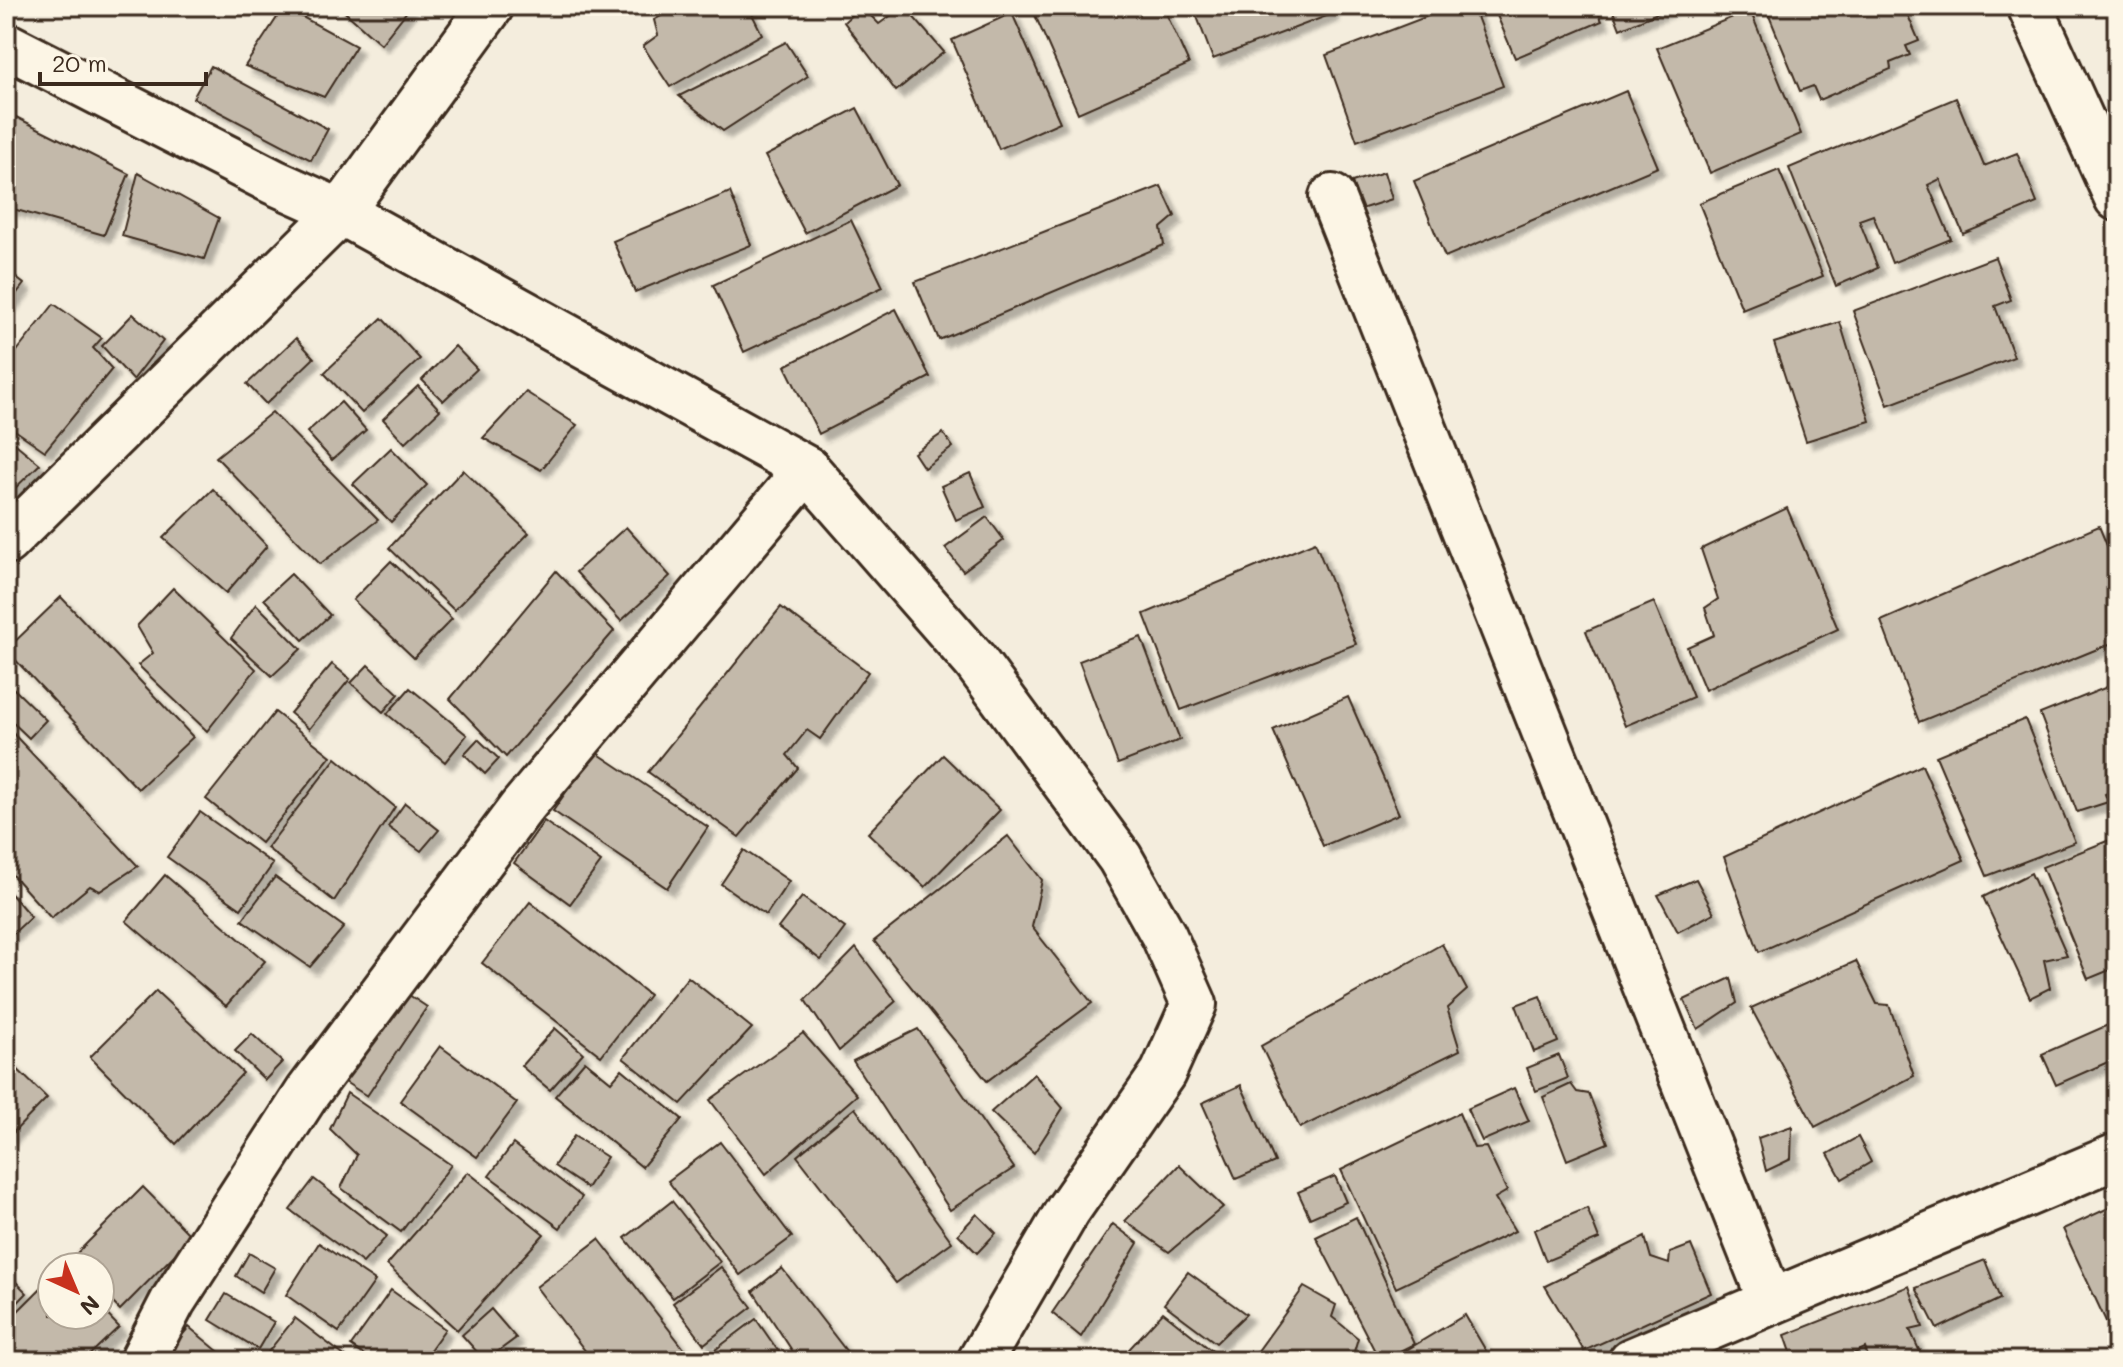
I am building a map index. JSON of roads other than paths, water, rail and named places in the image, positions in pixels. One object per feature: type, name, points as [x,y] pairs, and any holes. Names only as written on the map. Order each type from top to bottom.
[{"type":"street","points":[[6,542],[341,212],[491,6]]},
{"type":"street","points":[[2030,6],[2117,198]]},
{"type":"street","points":[[6,45],[274,182],[341,212],[807,469],[975,661],[1120,858],[1164,936],[1194,1004],[1163,1073],[1068,1210],[980,1361]]},
{"type":"street","points":[[1332,197],[1771,1302]]},
{"type":"street","points":[[142,1361],[173,1301],[308,1092],[521,808],[807,469]]},
{"type":"street","points":[[1631,1361],[2117,1156]]}]
